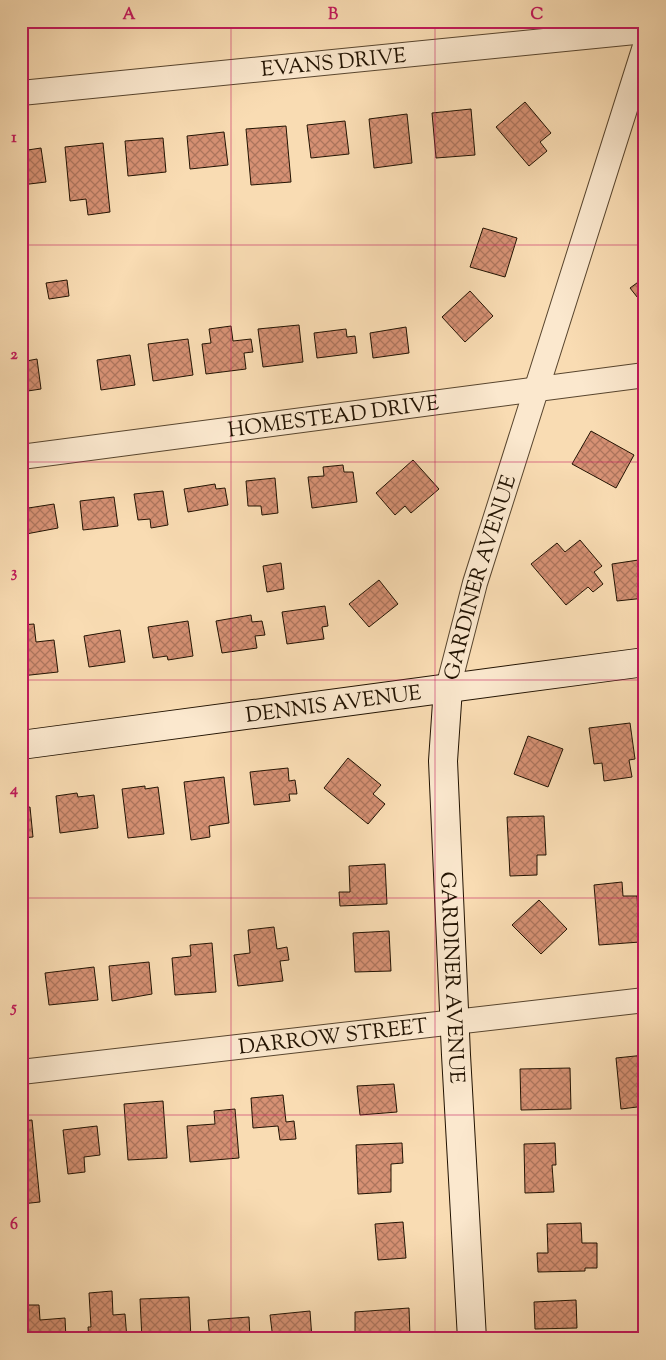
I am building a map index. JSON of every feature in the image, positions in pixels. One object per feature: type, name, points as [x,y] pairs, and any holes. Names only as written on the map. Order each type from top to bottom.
[{"type":"street","name":"EVANS DRIVE","points":[[21,93],[645,31]]},
{"type":"street","name":"GARDINER AVENUE","points":[[472,1339],[443,761],[448,688],[475,583],[645,46]]},
{"type":"street","name":"HOMESTEAD DRIVE","points":[[21,457],[645,376]]},
{"type":"street","name":"DENNIS AVENUE","points":[[21,745],[645,662]]},
{"type":"street","name":"DARROW STREET","points":[[21,1072],[455,1023],[491,1016],[645,1000]]},
{"type":"building","points":[[21,21],[28,21],[29,27],[21,28]]},
{"type":"building","points":[[525,102],[551,133],[540,142],[547,151],[529,166],[496,127]]},
{"type":"building","points":[[471,109],[475,155],[436,158],[432,113]]},
{"type":"building","points":[[407,114],[412,163],[374,168],[369,119]]},
{"type":"building","points":[[345,121],[349,154],[311,158],[307,125]]},
{"type":"building","points":[[286,126],[291,182],[251,185],[246,129]]},
{"type":"building","points":[[224,132],[228,165],[190,169],[187,136]]},
{"type":"building","points":[[163,138],[166,172],[128,176],[125,141]]},
{"type":"building","points":[[103,143],[110,212],[88,215],[86,199],[70,201],[65,147]]},
{"type":"building","points":[[41,148],[46,182],[21,185],[21,151]]},
{"type":"building","points":[[483,228],[517,238],[505,277],[470,267]]},
{"type":"building","points":[[645,277],[645,307],[630,288]]},
{"type":"building","points":[[67,280],[69,296],[49,299],[46,283]]},
{"type":"building","points":[[470,291],[493,316],[465,342],[442,317]]},
{"type":"building","points":[[299,325],[303,362],[263,367],[258,329]]},
{"type":"building","points":[[231,326],[233,341],[251,339],[253,352],[244,353],[246,369],[206,374],[202,344],[211,343],[209,329]]},
{"type":"building","points":[[406,327],[409,353],[373,358],[370,333]]},
{"type":"building","points":[[346,329],[347,337],[355,336],[357,353],[317,358],[314,333]]},
{"type":"building","points":[[188,339],[193,375],[153,381],[148,344]]},
{"type":"building","points":[[130,355],[135,385],[101,390],[97,360]]},
{"type":"building","points":[[37,359],[41,389],[21,392],[21,362]]},
{"type":"building","points":[[591,431],[634,455],[616,488],[572,464]]},
{"type":"building","points":[[413,460],[439,489],[411,513],[405,506],[395,515],[376,493]]},
{"type":"building","points":[[343,465],[344,472],[353,472],[357,502],[312,508],[308,477],[324,476],[323,467]]},
{"type":"building","points":[[275,478],[278,513],[262,515],[261,506],[248,506],[246,481]]},
{"type":"building","points":[[215,484],[216,489],[225,488],[228,505],[188,512],[184,489]]},
{"type":"building","points":[[163,491],[168,525],[151,528],[150,519],[138,520],[134,494]]},
{"type":"building","points":[[114,497],[118,526],[83,530],[80,501]]},
{"type":"building","points":[[54,504],[58,528],[26,534],[22,509]]},
{"type":"building","points":[[580,540],[602,566],[594,572],[603,584],[593,592],[588,587],[566,605],[531,564],[557,543],[565,552]]},
{"type":"building","points":[[645,559],[645,598],[617,601],[612,564]]},
{"type":"building","points":[[281,563],[284,589],[267,592],[263,566]]},
{"type":"building","points":[[379,580],[398,604],[369,627],[349,604]]},
{"type":"building","points":[[325,606],[328,626],[322,627],[324,639],[287,644],[282,612]]},
{"type":"building","points":[[251,615],[252,622],[262,621],[265,635],[255,636],[257,648],[222,653],[216,621]]},
{"type":"building","points":[[188,621],[193,656],[168,660],[167,656],[153,658],[148,627]]},
{"type":"building","points":[[34,624],[36,642],[54,640],[58,672],[21,676],[21,625]]},
{"type":"building","points":[[120,630],[125,662],[89,667],[84,636]]},
{"type":"building","points":[[630,723],[635,759],[629,760],[632,777],[604,781],[602,763],[594,764],[589,728]]},
{"type":"building","points":[[528,736],[563,749],[548,787],[514,774]]},
{"type":"building","points":[[348,758],[381,785],[373,794],[385,804],[368,824],[324,788]]},
{"type":"building","points":[[288,768],[289,781],[295,780],[297,794],[289,794],[290,801],[254,805],[250,772]]},
{"type":"building","points":[[224,777],[229,823],[209,826],[210,837],[191,840],[184,782]]},
{"type":"building","points":[[145,786],[145,789],[158,787],[164,834],[128,838],[122,789]]},
{"type":"building","points":[[77,793],[78,797],[94,795],[98,828],[60,833],[56,796]]},
{"type":"building","points":[[21,805],[22,808],[30,807],[33,837],[21,838]]},
{"type":"building","points":[[544,816],[546,855],[537,855],[537,875],[510,876],[507,817]]},
{"type":"building","points":[[385,864],[387,904],[340,906],[339,892],[350,892],[349,866]]},
{"type":"building","points":[[622,882],[623,896],[637,896],[640,942],[599,945],[594,885]]},
{"type":"building","points":[[539,900],[567,929],[541,954],[512,925]]},
{"type":"building","points":[[274,927],[277,949],[287,947],[289,960],[280,961],[283,981],[238,986],[234,955],[250,953],[248,930]]},
{"type":"building","points":[[389,931],[391,971],[355,972],[353,933]]},
{"type":"building","points":[[212,943],[216,992],[175,995],[172,958],[191,956],[190,945]]},
{"type":"building","points":[[149,962],[152,994],[112,1001],[109,966]]},
{"type":"building","points":[[94,967],[98,1000],[49,1005],[45,973]]},
{"type":"building","points":[[645,1055],[645,1106],[621,1109],[616,1058]]},
{"type":"building","points":[[570,1068],[571,1109],[521,1110],[520,1069]]},
{"type":"building","points":[[394,1084],[397,1112],[360,1115],[357,1086]]},
{"type":"building","points":[[283,1095],[286,1122],[294,1121],[296,1139],[280,1140],[278,1126],[253,1128],[251,1098]]},
{"type":"building","points":[[163,1101],[167,1158],[128,1160],[124,1104]]},
{"type":"building","points":[[235,1109],[239,1158],[190,1162],[187,1126],[215,1124],[214,1111]]},
{"type":"building","points":[[32,1120],[40,1202],[21,1204],[21,1121]]},
{"type":"building","points":[[97,1126],[100,1155],[84,1157],[85,1172],[68,1174],[63,1130]]},
{"type":"building","points":[[402,1143],[403,1163],[391,1164],[391,1192],[358,1194],[356,1145]]},
{"type":"building","points":[[555,1143],[556,1165],[552,1165],[554,1192],[525,1193],[524,1144]]},
{"type":"building","points":[[403,1222],[406,1258],[378,1260],[375,1224]]},
{"type":"building","points":[[581,1223],[582,1243],[597,1243],[597,1268],[585,1268],[585,1271],[538,1272],[537,1253],[548,1253],[547,1224]]},
{"type":"building","points":[[112,1291],[113,1315],[125,1314],[127,1339],[89,1339],[88,1327],[91,1327],[89,1293]]},
{"type":"building","points":[[189,1297],[191,1339],[142,1339],[140,1299]]},
{"type":"building","points":[[576,1300],[577,1328],[535,1329],[534,1302]]},
{"type":"building","points":[[22,1305],[39,1305],[40,1320],[65,1318],[66,1339],[23,1339]]},
{"type":"building","points":[[409,1308],[410,1337],[355,1338],[355,1312]]},
{"type":"building","points":[[310,1311],[312,1339],[273,1339],[270,1315]]},
{"type":"building","points":[[249,1317],[250,1339],[210,1339],[208,1320]]}]
